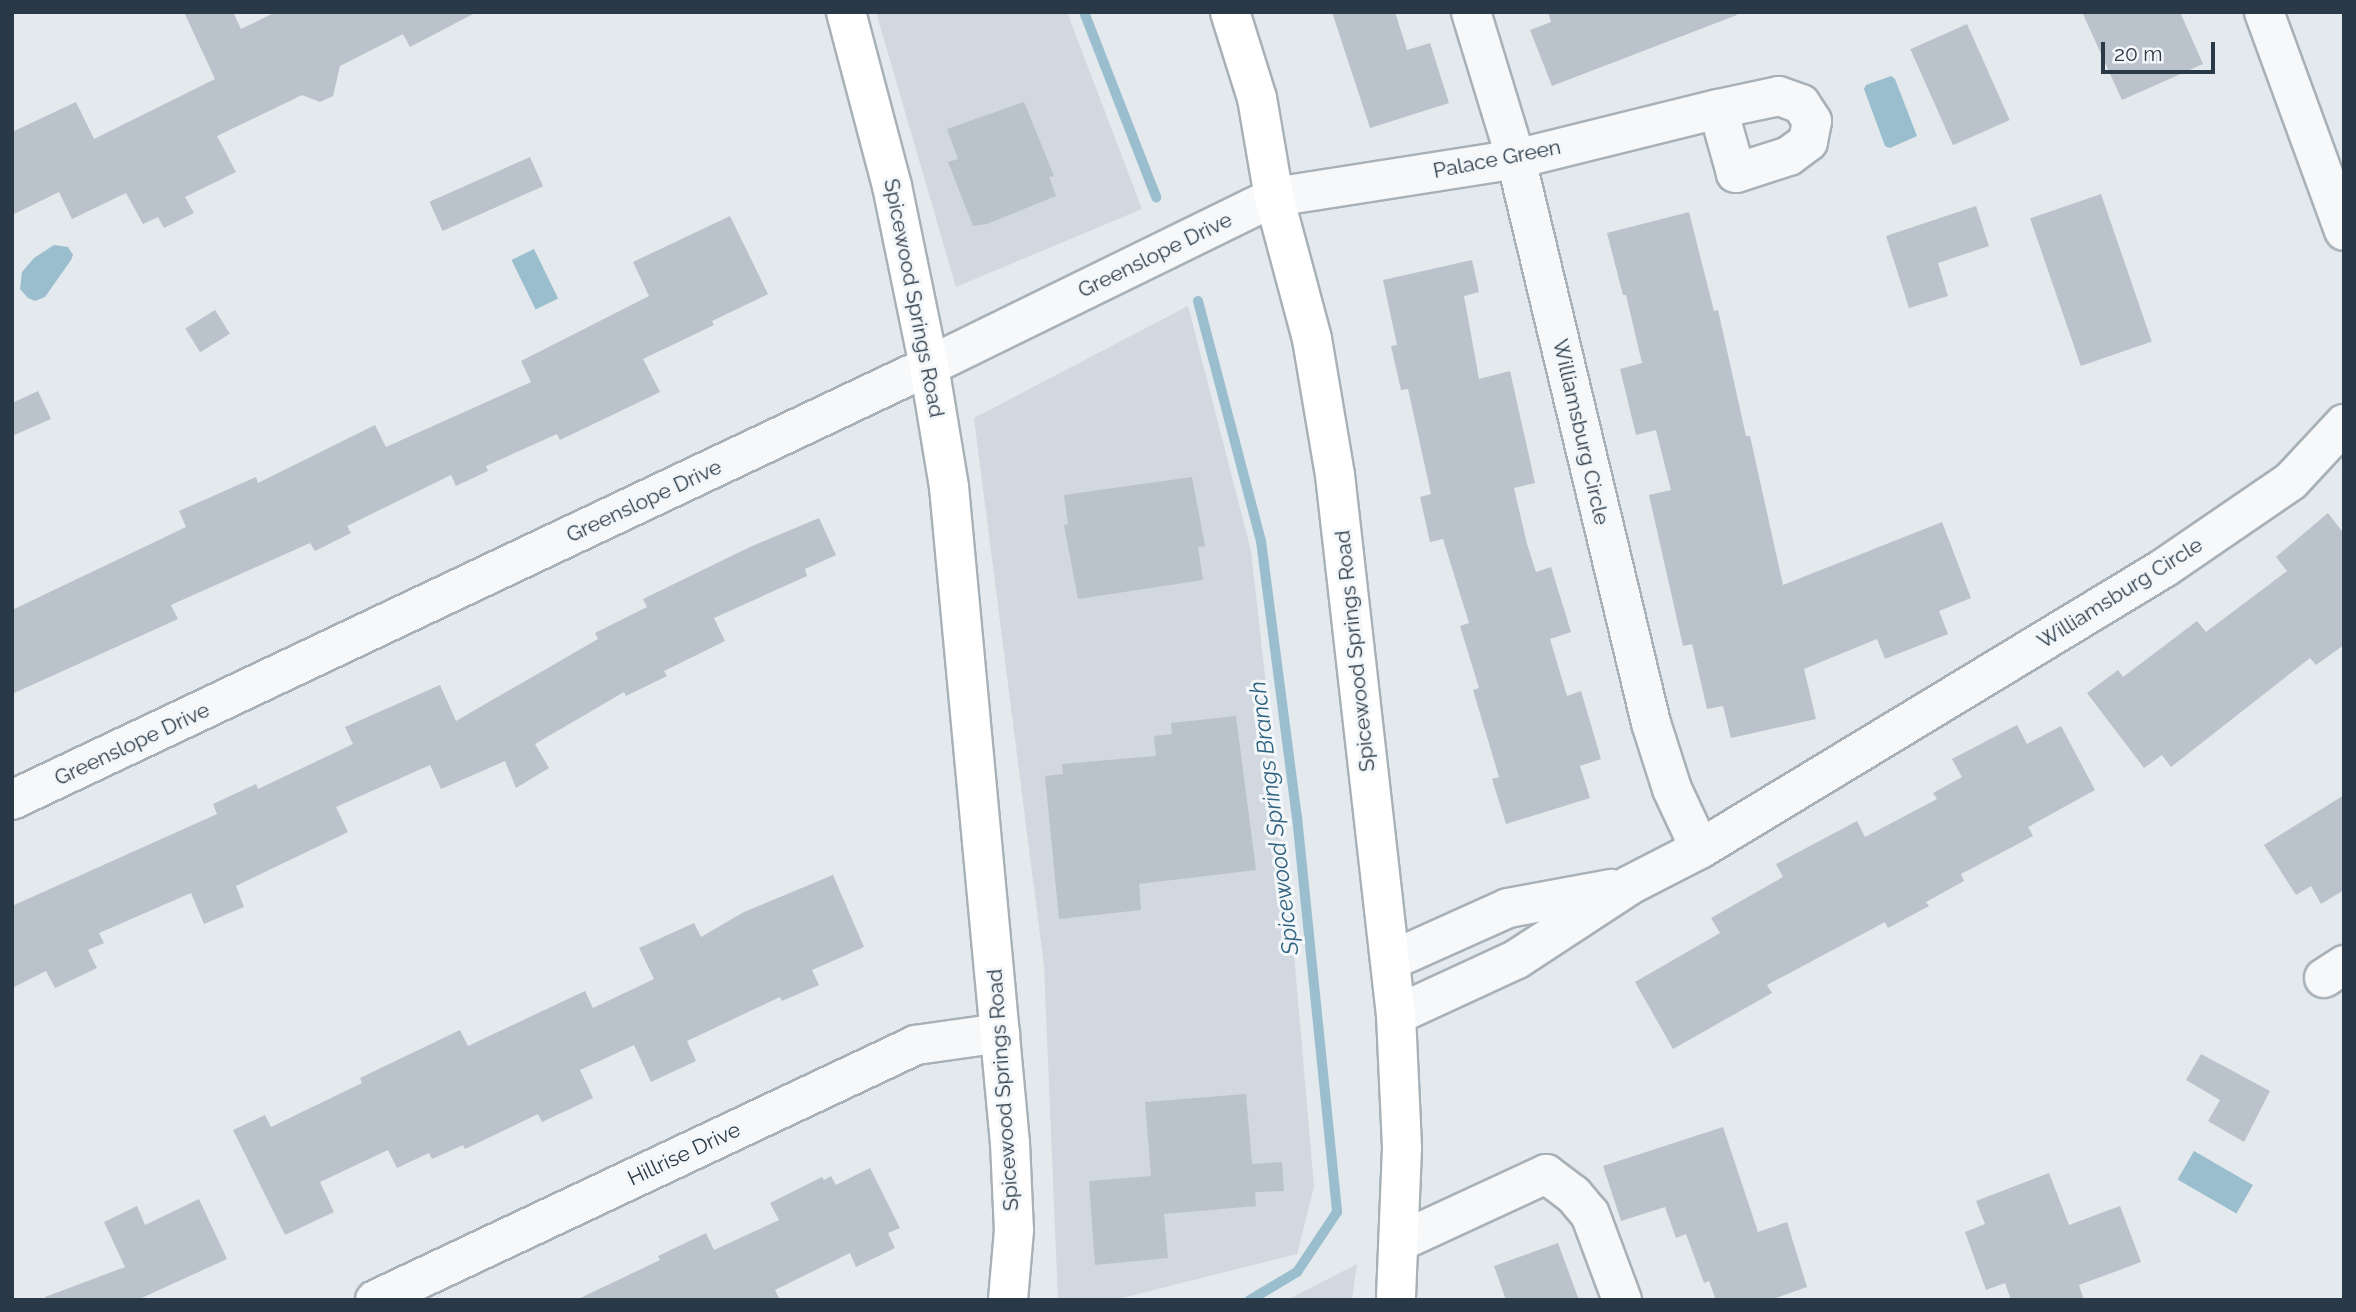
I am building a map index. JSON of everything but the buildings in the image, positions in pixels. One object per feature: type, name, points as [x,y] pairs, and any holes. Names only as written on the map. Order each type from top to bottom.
[{"type":"main road","name":"Spicewood Springs Road","points":[[846,12],[892,186],[929,366],[949,487],[1000,1033],[1014,1230],[1008,1300]]},
{"type":"main road","name":"Spicewood Springs Road","points":[[1230,12],[1256,98],[1274,197],[1312,339],[1335,475],[1396,1015],[1402,1148],[1396,1300]]},
{"type":"street","name":"Williamsburg Circle","points":[[1471,12],[1516,159],[1651,723],[1672,789],[1700,849]]},
{"type":"street","points":[[2264,12],[2344,232]]},
{"type":"street","name":"Palace Green","points":[[1274,197],[1516,159],[1718,109]]},
{"type":"street","name":"Greenslope Drive","points":[[12,800],[929,366],[1274,197]]},
{"type":"street","name":"Williamsburg Circle","points":[[1396,1015],[1517,959],[1630,885],[1700,849],[2164,568],[2291,481],[2344,424]]},
{"type":"street","name":"Williamsburg Circle","points":[[1390,961],[1508,908],[1630,885]]},
{"type":"street","name":"Hillrise Drive","points":[[375,1300],[916,1045],[1000,1033]]},
{"type":"street","points":[[1399,1242],[1546,1174],[1573,1194],[1590,1214],[1622,1300]]},
{"type":"shaded area","points":[[876,12],[1067,12],[1142,209],[956,287]]},
{"type":"shaded area","points":[[1188,306],[1251,551],[1287,872],[1314,1187],[1297,1254],[1114,1300],[1058,1300],[1044,966],[974,418]]},
{"type":"shaded area","points":[[1357,1264],[1352,1300],[1287,1300]]},
{"type":"water","points":[[1891,76],[1895,79],[1917,136],[1890,148],[1885,146],[1864,89],[1866,85]]},
{"type":"water","points":[[54,245],[68,247],[73,255],[45,297],[35,301],[20,289],[22,272],[34,258]]},
{"type":"water","points":[[534,249],[558,298],[536,309],[512,260]]},
{"type":"water","points":[[2194,1151],[2253,1185],[2236,1214],[2178,1180]]},
{"type":"waterway","name":"Spicewood Springs Branch","points":[[1084,12],[1156,197]]},
{"type":"waterway","name":"Spicewood Springs Branch","points":[[1198,301],[1261,541],[1297,817],[1337,1212],[1297,1272],[1250,1300]]}]
